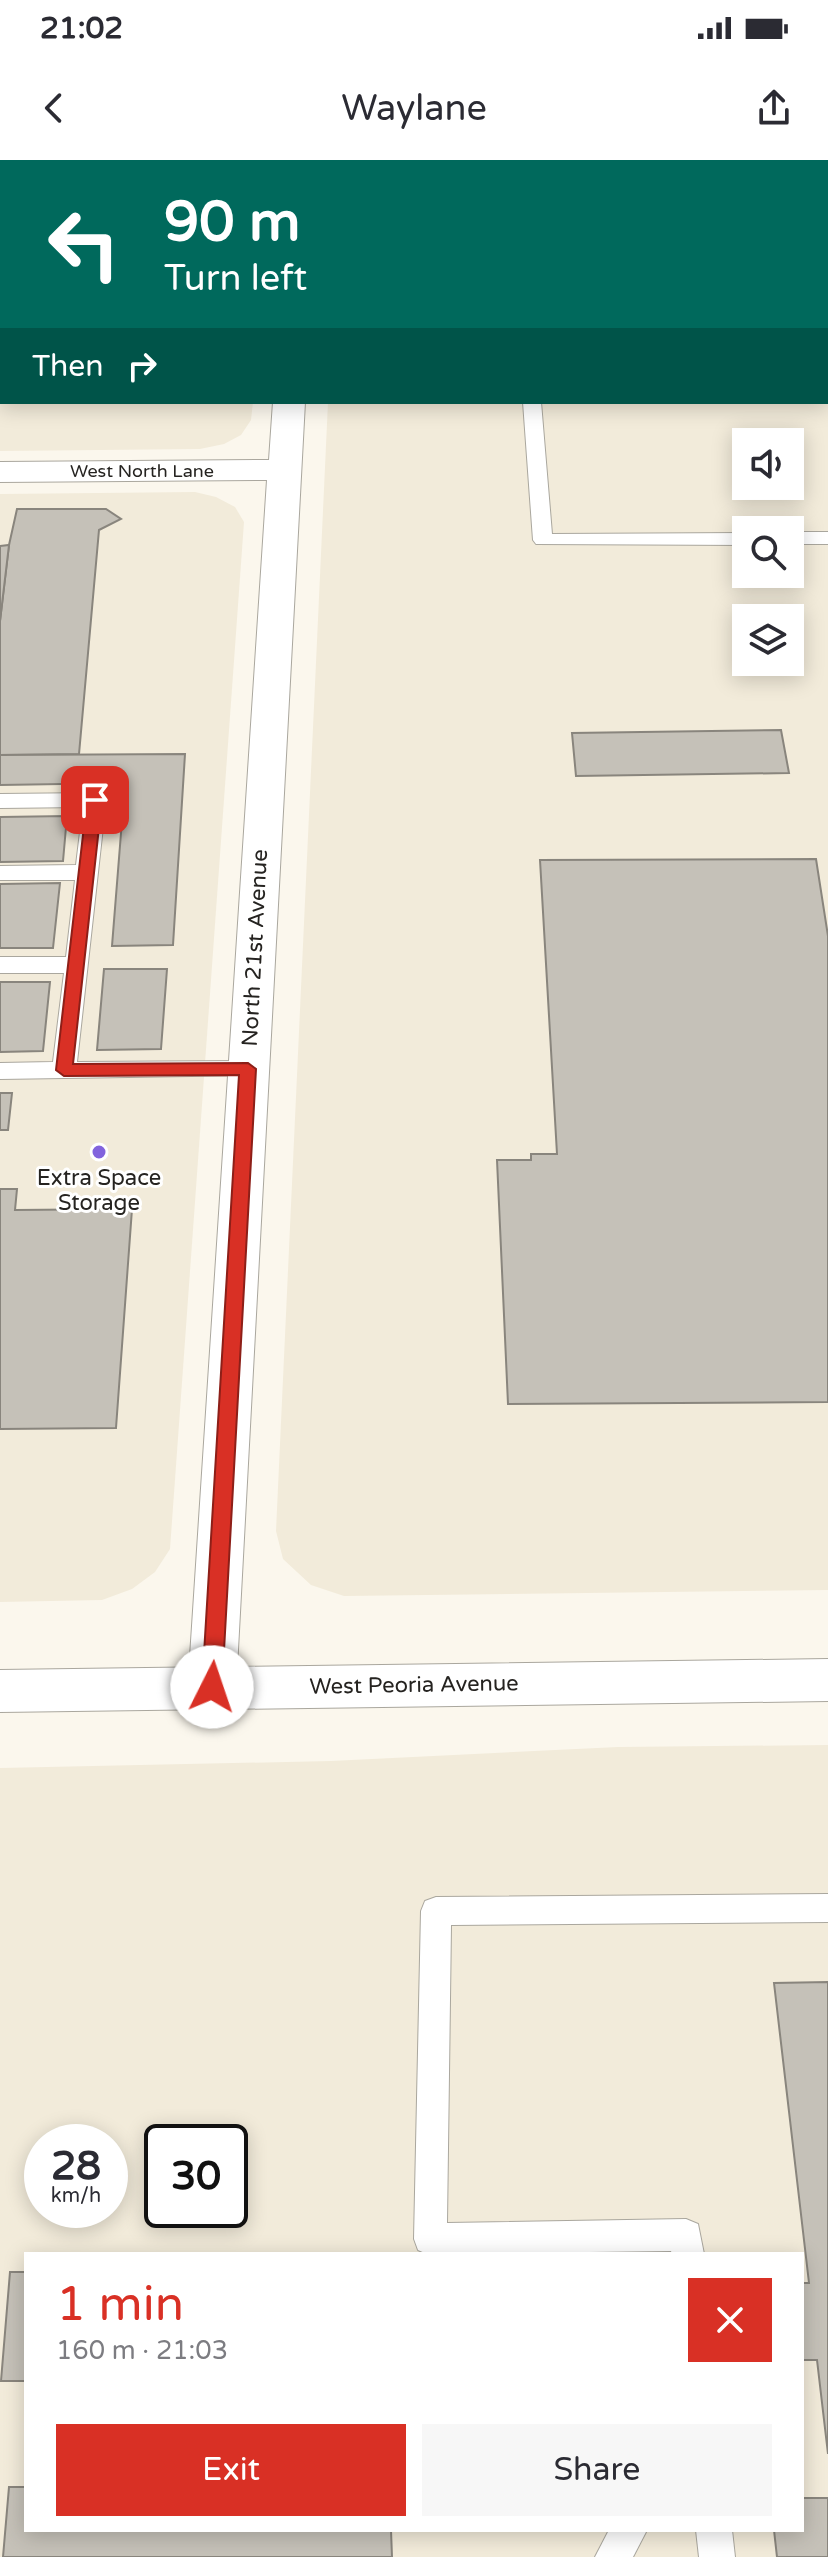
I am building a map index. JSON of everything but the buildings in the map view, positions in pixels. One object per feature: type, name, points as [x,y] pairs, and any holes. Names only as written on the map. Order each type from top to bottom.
[{"type":"street","name":"North 21st Avenue","points":[[212,1687],[289,404]]},
{"type":"street","name":"West North Lane","points":[[0,472],[283,470]]},
{"type":"street","name":"West Peoria Avenue","points":[[0,1691],[828,1680]]},
{"type":"lane","points":[[532,404],[543,540],[732,539]]},
{"type":"lane","points":[[804,538],[828,538]]},
{"type":"lane","points":[[0,801],[95,800],[64,1070]]},
{"type":"lane","points":[[0,873],[87,872]]},
{"type":"lane","points":[[0,965],[76,965]]},
{"type":"lane","points":[[0,1071],[248,1069]]},
{"type":"lane","points":[[688,2252],[686,2235],[430,2239],[436,1911],[828,1908]]},
{"type":"lane","points":[[613,2557],[628,2532]]},
{"type":"lane","points":[[714,2532],[717,2557]]},
{"type":"shaded area","points":[[0,404],[253,404],[251,420],[241,435],[224,444],[200,449],[0,451]]},
{"type":"shaded area","points":[[328,404],[828,404],[828,1590],[344,1596],[311,1585],[283,1559],[276,1531]]},
{"type":"shaded area","name":"Extra Space Storage","points":[[195,492],[216,497],[235,507],[244,522],[170,1549],[155,1572],[132,1589],[102,1600],[0,1602],[0,494]]},
{"type":"shaded area","points":[[828,1745],[828,2557],[0,2557],[0,1768],[331,1761],[618,1747]]},
{"type":"place","name":"Extra Space Storage","points":[[99,1152]]},
{"type":"route","points":[[95,800],[64,1070],[248,1069],[212,1687]]}]
